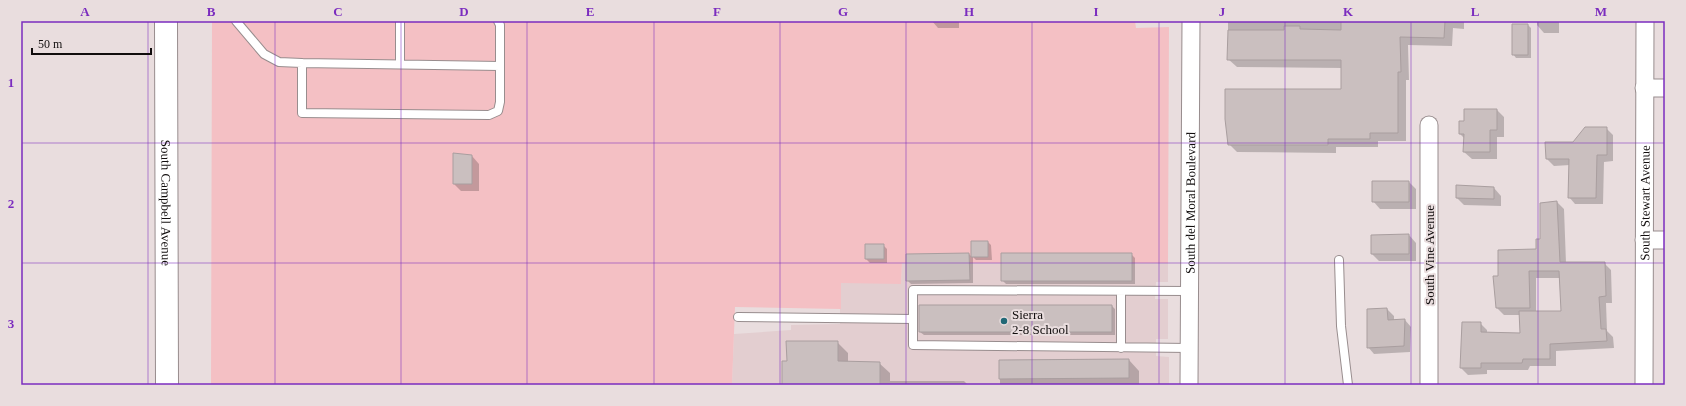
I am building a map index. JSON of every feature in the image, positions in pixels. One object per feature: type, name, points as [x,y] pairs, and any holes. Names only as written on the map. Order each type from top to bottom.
[{"type":"main road","name":"South Campbell Avenue","points":[[166,21],[167,385]]},
{"type":"street","name":"South del Moral Boulevard","points":[[1190,385],[1191,21]]},
{"type":"street","name":"South Stewart Avenue","points":[[1644,385],[1645,21]]},
{"type":"street","points":[[1644,88],[1665,88]]},
{"type":"street","name":"South Vine Avenue","points":[[1429,125],[1429,385]]},
{"type":"street","points":[[1644,240],[1665,240]]},
{"type":"lane","points":[[236,21],[264,54],[279,62],[500,66]]},
{"type":"lane","points":[[400,21],[400,64]]},
{"type":"lane","points":[[302,63],[302,113],[489,115],[498,111],[500,102],[498,21]]},
{"type":"lane","points":[[1339,260],[1341,326],[1348,385]]},
{"type":"lane","points":[[1190,291],[913,290],[913,345],[1190,348]]},
{"type":"lane","points":[[1121,291],[1122,348]]},
{"type":"lane","points":[[738,317],[913,319]]},
{"type":"shaded area","points":[[212,21],[1135,21],[1136,28],[1169,27],[1168,263],[902,263],[901,284],[841,283],[841,309],[735,307],[732,385],[211,385]]},
{"type":"shaded area","name":"Sierra 2-8 School","points":[[902,263],[1168,263],[1168,282],[1156,282],[1155,299],[1168,299],[1168,339],[1156,339],[1156,356],[1169,357],[1169,385],[732,385],[734,334],[791,330],[791,325],[840,324],[840,283],[901,283]]},
{"type":"building","points":[[1341,21],[1445,21],[1444,38],[1400,37],[1401,72],[1398,72],[1398,133],[1370,133],[1370,139],[1328,139],[1328,145],[1228,145],[1225,119],[1225,89],[1341,89],[1341,60],[1227,60],[1228,30],[1284,30],[1284,26],[1300,26],[1300,29],[1341,30]]},
{"type":"building","points":[[1512,24],[1528,24],[1528,55],[1512,55]]},
{"type":"building","points":[[1464,109],[1497,109],[1497,130],[1490,130],[1490,152],[1463,152],[1464,134],[1459,134],[1459,121],[1464,121]]},
{"type":"building","points":[[1585,127],[1607,127],[1607,155],[1597,155],[1596,198],[1568,198],[1569,159],[1546,159],[1545,142],[1573,142]]},
{"type":"building","points":[[453,153],[472,155],[472,184],[453,184]]},
{"type":"building","points":[[1372,181],[1409,181],[1409,202],[1372,202]]},
{"type":"building","points":[[1456,185],[1494,187],[1494,199],[1456,198]]},
{"type":"building","points":[[1557,201],[1560,262],[1605,262],[1606,296],[1599,297],[1601,329],[1606,329],[1607,341],[1550,344],[1550,359],[1523,359],[1522,363],[1481,363],[1481,368],[1460,368],[1462,322],[1481,322],[1481,332],[1520,333],[1519,311],[1561,311],[1559,271],[1529,271],[1530,308],[1496,308],[1493,276],[1498,276],[1498,250],[1536,249],[1536,239],[1540,239],[1540,203]]},
{"type":"building","points":[[1409,234],[1409,254],[1371,254],[1371,235]]},
{"type":"building","points":[[971,241],[988,241],[988,257],[971,257]]},
{"type":"building","points":[[865,244],[884,244],[884,259],[865,259]]},
{"type":"building","points":[[969,253],[970,280],[906,281],[906,254]]},
{"type":"building","points":[[1001,253],[1132,253],[1132,281],[1001,281]]},
{"type":"building","points":[[919,305],[1112,305],[1112,332],[919,332]]},
{"type":"building","points":[[1387,308],[1388,320],[1405,319],[1404,346],[1367,348],[1367,309]]},
{"type":"building","points":[[786,341],[838,341],[838,361],[880,362],[880,385],[782,385],[782,361],[787,361]]},
{"type":"building","points":[[1129,359],[1129,378],[999,379],[999,360]]},
{"type":"place","name":"Sierra 2-8 School","points":[[1004,321]]}]
